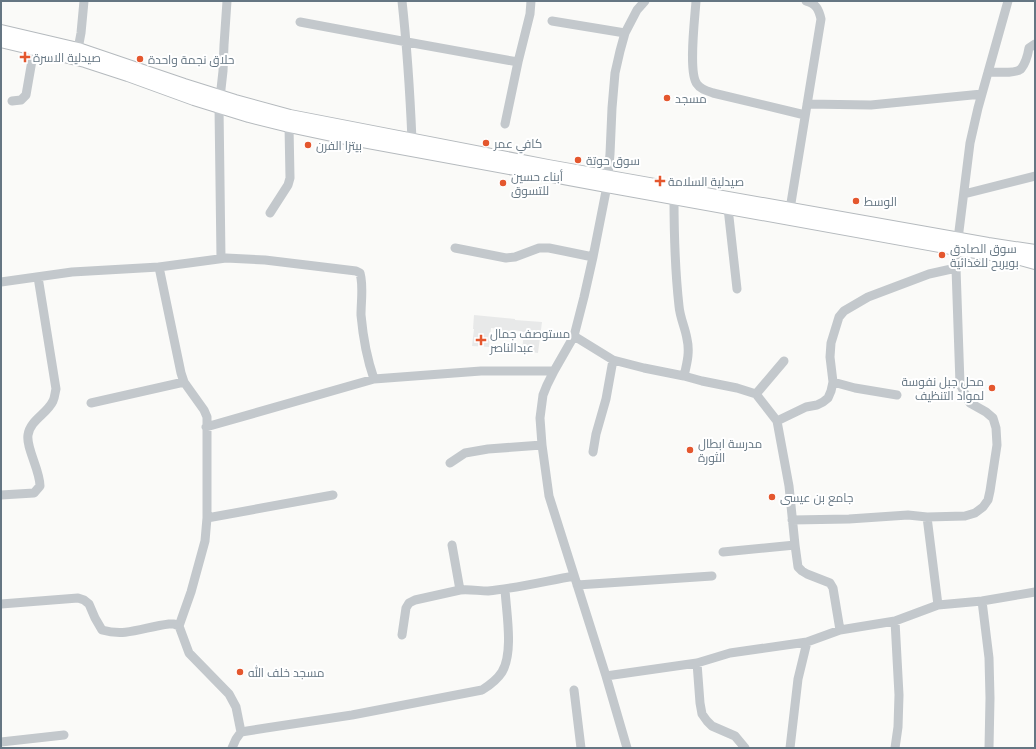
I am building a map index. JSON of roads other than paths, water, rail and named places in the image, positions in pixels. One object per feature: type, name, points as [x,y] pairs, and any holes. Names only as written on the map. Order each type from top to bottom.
[{"type":"main road","points":[[1,31],[78,49],[184,85],[220,101],[289,126],[341,137],[608,182],[790,209],[960,244],[1035,263]]},
{"type":"main road","points":[[1,41],[85,62],[128,75],[194,99],[220,101],[548,166],[674,198],[728,208],[960,244],[988,244],[1035,251]]},
{"type":"street","points":[[78,49],[84,1]]},
{"type":"street","points":[[221,258],[220,101],[227,1]]},
{"type":"street","points":[[402,1],[407,42],[412,140]]},
{"type":"street","points":[[505,124],[532,1]]},
{"type":"street","points":[[627,748],[606,676],[549,496],[540,418],[543,395],[547,385],[574,336],[593,257],[608,182],[612,108],[620,51],[626,33],[637,10],[645,1]]},
{"type":"street","points":[[696,1],[692,64],[697,85],[713,93],[805,115]]},
{"type":"street","points":[[790,209],[821,19],[819,10],[815,5],[806,1]]},
{"type":"street","points":[[792,520],[849,519],[908,515],[927,518],[965,516],[975,513],[983,507],[988,500],[997,445],[996,428],[993,418],[986,412],[970,403],[960,384],[956,268],[960,244],[970,143],[1008,1]]},
{"type":"street","points":[[552,21],[626,33]]},
{"type":"street","points":[[300,22],[518,62]]},
{"type":"street","points":[[988,72],[1016,72],[1022,68],[1029,48],[1035,44]]},
{"type":"street","points":[[12,101],[21,100],[26,95],[34,49]]},
{"type":"street","points":[[807,104],[871,105],[982,94]]},
{"type":"street","points":[[270,213],[288,185],[290,178],[289,126]]},
{"type":"street","points":[[964,194],[1035,176]]},
{"type":"street","points":[[674,198],[674,235],[679,307],[688,348],[688,360],[684,376]]},
{"type":"street","points":[[728,208],[737,289]]},
{"type":"street","points":[[455,248],[506,258],[515,257],[539,248],[549,248],[593,257]]},
{"type":"street","points":[[1,282],[80,272],[159,267],[221,258],[265,260],[356,271],[360,273],[362,282],[361,314],[369,363],[374,379]]},
{"type":"street","points":[[159,267],[181,373],[184,382],[204,410],[207,417],[207,518],[205,540],[191,592],[179,626],[189,653],[229,694],[236,707],[241,732]]},
{"type":"street","points":[[777,421],[806,407],[817,405],[828,398],[833,382],[830,357],[831,343],[839,317],[844,311],[874,294],[929,274],[956,268]]},
{"type":"street","points":[[1,495],[34,493],[40,486],[40,478],[29,446],[28,436],[30,428],[54,400],[56,388],[38,277]]},
{"type":"street","points":[[574,336],[613,360],[737,388],[756,394],[777,421],[789,486],[794,546],[798,567],[802,571],[814,578],[830,584],[834,588],[840,630]]},
{"type":"street","points":[[592,452],[606,399],[613,360]]},
{"type":"street","points":[[756,394],[784,361]]},
{"type":"street","points":[[206,427],[374,379],[481,371],[554,371]]},
{"type":"street","points":[[91,403],[184,382]]},
{"type":"street","points":[[833,382],[855,388],[897,395]]},
{"type":"street","points":[[450,463],[465,453],[488,449],[542,445]]},
{"type":"street","points":[[207,518],[333,495]]},
{"type":"street","points":[[927,518],[938,605]]},
{"type":"street","points":[[452,545],[460,590]]},
{"type":"street","points":[[723,552],[794,546]]},
{"type":"street","points":[[402,635],[404,615],[409,603],[421,598],[460,590],[468,589],[474,591],[486,591],[576,581],[712,576]]},
{"type":"street","points":[[232,748],[241,732],[352,715],[482,690],[497,679],[506,664],[508,632],[504,589]]},
{"type":"street","points":[[606,676],[697,663],[730,653],[807,642],[840,630],[895,621],[938,605],[982,601],[1035,592]]},
{"type":"street","points":[[1,604],[78,598],[89,604],[102,630],[111,632],[130,632],[169,624],[179,626]]},
{"type":"street","points":[[982,601],[989,658],[989,748]]},
{"type":"street","points":[[895,621],[899,695],[898,727],[895,748]]},
{"type":"street","points":[[790,748],[798,679],[807,642]]},
{"type":"street","points":[[697,663],[702,714],[712,726],[735,736],[745,748]]},
{"type":"street","points":[[574,690],[581,748]]},
{"type":"street","points":[[1,742],[64,735]]},
{"type":"place","name":"صيدلية الاسرة","points":[[25,57]]},
{"type":"place","name":"حلاق نجمة واحدة","points":[[140,59]]},
{"type":"place","name":"مسجد","points":[[667,98]]},
{"type":"place","name":"كافي عمر","points":[[486,143]]},
{"type":"place","name":"بيتزا الفرن","points":[[308,145]]},
{"type":"place","name":"سوق حوتة","points":[[578,160]]},
{"type":"place","name":"صيدلية السلامة","points":[[660,181]]},
{"type":"place","name":"أبناء حسين للتسوق","points":[[503,183]]},
{"type":"place","name":"الوسط","points":[[856,201]]},
{"type":"place","name":"سوق الصادق بويربح للغذائية","points":[[942,255]]},
{"type":"place","name":"مستوصف جمال عبدالناصر","points":[[481,340]]},
{"type":"place","name":"محل جبل نفوسة لمواد التنظيف","points":[[992,388]]},
{"type":"place","name":"مدرسة ابطال الثورة","points":[[690,450]]},
{"type":"place","name":"جامع بن عيسى","points":[[772,497]]},
{"type":"place","name":"مسجد خلف الله","points":[[240,672]]}]
